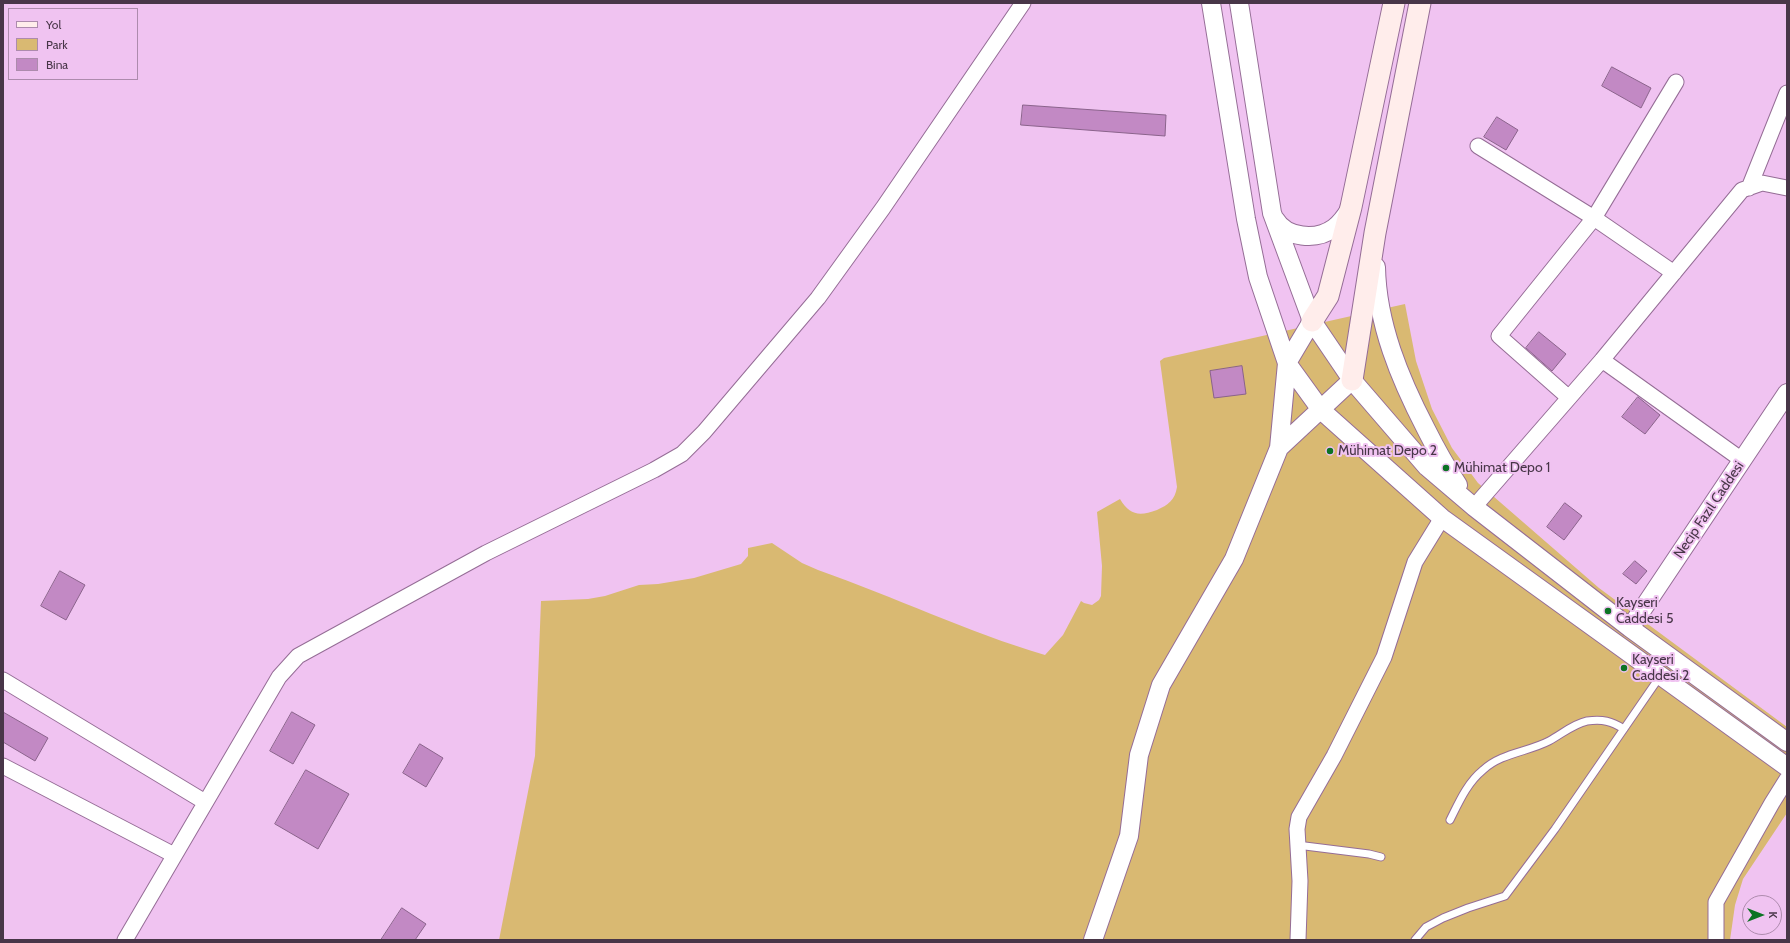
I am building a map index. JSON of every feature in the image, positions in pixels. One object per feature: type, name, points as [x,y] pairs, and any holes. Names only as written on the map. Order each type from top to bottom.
[{"type":"main road","points":[[1312,321],[1328,296],[1351,206],[1394,3]]},
{"type":"main road","points":[[1352,380],[1375,233],[1420,3]]},
{"type":"street","points":[[125,940],[279,677],[298,656],[486,554],[654,470],[682,454],[704,432],[818,298],[883,208],[1023,3]]},
{"type":"street","points":[[1238,3],[1272,213],[1312,321],[1352,380],[1427,467],[1474,507],[1630,628],[1787,742]]},
{"type":"street","points":[[1210,4],[1246,219],[1258,277],[1287,363],[1321,410],[1442,518],[1787,767]]},
{"type":"street","points":[[1568,397],[1499,336],[1594,218],[1676,82]]},
{"type":"street","points":[[1750,188],[1787,93]]},
{"type":"street","points":[[1478,146],[1594,218],[1674,273]]},
{"type":"street","points":[[1474,507],[1568,397],[1602,360],[1742,190],[1762,183],[1787,188]]},
{"type":"street","points":[[1272,213],[1279,225],[1291,233],[1305,236],[1320,235],[1333,229],[1344,219],[1351,206]]},
{"type":"street","points":[[1375,233],[1376,291],[1391,352],[1414,406],[1446,468],[1474,507]]},
{"type":"street","points":[[1093,940],[1128,836],[1139,755],[1161,685],[1234,560],[1279,448],[1287,363],[1312,321]]},
{"type":"street","points":[[1602,360],[1742,460]]},
{"type":"street","points":[[1279,448],[1352,380]]},
{"type":"street","name":"Necip Fazıl Caddesi","points":[[1630,628],[1787,393]]},
{"type":"street","points":[[1298,940],[1300,881],[1296,829],[1299,817],[1334,756],[1384,657],[1415,562],[1442,518]]},
{"type":"street","points":[[3,680],[205,802]]},
{"type":"street","points":[[3,766],[174,855]]},
{"type":"street","points":[[1716,940],[1716,902],[1787,779]]},
{"type":"lane","points":[[1415,940],[1426,927],[1443,918],[1461,910],[1505,896],[1555,829],[1661,675]]},
{"type":"lane","points":[[1450,820],[1465,791],[1474,778],[1496,760],[1533,748],[1549,741],[1568,729],[1586,722],[1609,720],[1624,729]]},
{"type":"lane","points":[[1297,845],[1369,854],[1381,857]]},
{"type":"green space","points":[[1405,304],[1416,361],[1432,409],[1452,448],[1478,483],[1599,588],[1787,727],[1787,813],[1743,879],[1735,905],[1730,940],[499,940],[535,756],[541,601],[588,599],[605,596],[639,585],[658,584],[694,578],[741,564],[748,556],[748,548],[772,543],[802,563],[818,570],[847,580],[987,636],[1045,655],[1063,635],[1081,601],[1092,605],[1099,600],[1101,596],[1102,566],[1097,512],[1120,499],[1132,512],[1140,514],[1145,513],[1157,510],[1164,506],[1173,499],[1175,495],[1177,487],[1160,361],[1164,358]]},
{"type":"building","points":[[1612,67],[1651,88],[1641,108],[1602,86]]},
{"type":"building","points":[[1023,105],[1166,115],[1165,136],[1021,125]]},
{"type":"building","points":[[1497,117],[1518,130],[1506,150],[1484,137]]},
{"type":"building","points":[[1539,332],[1566,354],[1552,371],[1526,348]]},
{"type":"building","points":[[1242,366],[1246,394],[1214,398],[1210,371]]},
{"type":"building","points":[[1638,397],[1660,415],[1645,434],[1622,417]]},
{"type":"building","points":[[1565,503],[1582,516],[1564,540],[1547,527]]},
{"type":"building","points":[[1635,561],[1647,571],[1636,584],[1623,574]]},
{"type":"building","points":[[60,571],[85,585],[66,620],[41,606]]},
{"type":"building","points":[[3,712],[48,738],[35,761],[3,742]]},
{"type":"building","points":[[292,712],[315,725],[293,764],[270,751]]},
{"type":"building","points":[[420,744],[443,758],[426,787],[403,773]]},
{"type":"building","points":[[306,770],[349,794],[318,849],[275,824]]},
{"type":"building","points":[[402,908],[426,924],[415,940],[381,940]]},
{"type":"place","name":"Mühimat Depo 2","points":[[1330,451]]},
{"type":"place","name":"Mühimat Depo 1","points":[[1446,468]]},
{"type":"place","name":"Kayseri Caddesi 5","points":[[1608,611]]},
{"type":"place","name":"Kayseri Caddesi 2","points":[[1624,668]]}]
